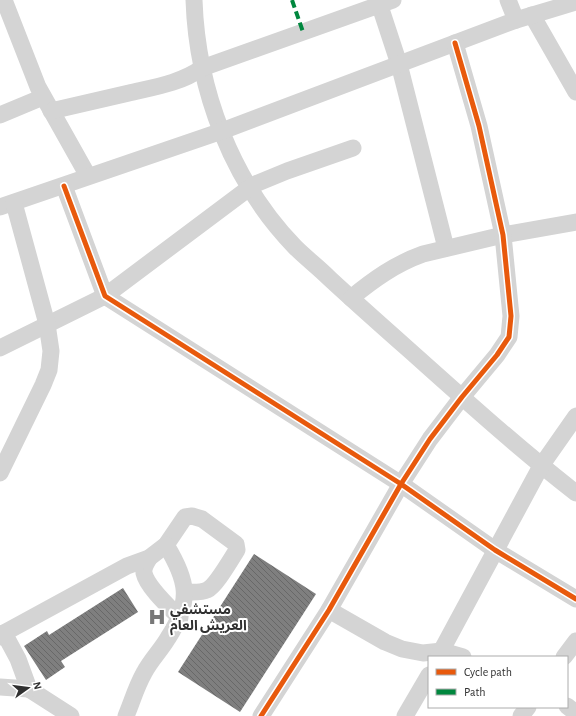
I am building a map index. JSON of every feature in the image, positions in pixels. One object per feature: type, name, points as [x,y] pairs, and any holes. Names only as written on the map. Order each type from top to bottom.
[{"type":"street","points":[[0,2],[4,0],[47,104],[88,176]]},
{"type":"street","points":[[194,0],[196,33],[202,68],[210,98],[234,160],[248,188],[271,219],[295,247],[351,298],[541,466],[576,493]]},
{"type":"street","points":[[508,0],[516,20]]},
{"type":"street","points":[[0,115],[47,104],[164,85],[188,77],[202,68],[384,2],[446,248]]},
{"type":"street","points":[[0,473],[43,385],[49,370],[51,351],[47,324],[7,205],[222,131],[532,15],[554,4],[576,2]]},
{"type":"street","points":[[532,15],[576,92]]},
{"type":"street","points":[[261,716],[330,610],[401,484],[430,439],[462,397],[497,356],[509,337],[511,316],[503,235],[479,126],[455,43]]},
{"type":"street","points":[[0,348],[105,296],[248,188],[272,176],[353,148]]},
{"type":"street","points":[[64,186],[105,296],[401,484],[495,550],[576,599]]},
{"type":"street","points":[[351,298],[373,280],[401,263],[422,254],[503,235],[576,222]]},
{"type":"street","points":[[440,654],[541,466],[576,416]]},
{"type":"street","points":[[29,689],[18,659],[2,635],[128,566],[149,558],[166,545],[185,517],[192,516],[202,520],[236,544],[237,550],[218,579],[208,590],[185,592]]},
{"type":"street","points":[[126,716],[144,673],[180,618],[185,592],[180,570],[166,545]]},
{"type":"street","points":[[149,558],[144,567],[144,573],[162,601],[180,618]]},
{"type":"street","points":[[330,610],[385,642],[402,649],[423,653],[455,656]]},
{"type":"street","points":[[565,656],[576,641]]},
{"type":"street","points":[[405,716],[428,677]]},
{"type":"street","points":[[0,687],[29,689],[71,716]]},
{"type":"street","points":[[568,707],[576,713]]},
{"type":"street","points":[[521,716],[527,708]]},
{"type":"building","points":[[254,554],[316,594],[240,712],[178,672]]},
{"type":"building","points":[[123,588],[138,612],[61,661],[65,667],[46,680],[24,646],[47,631],[49,635]]},
{"type":"marked path","points":[[292,0],[303,32]]},
{"type":"cycle path","points":[[261,716],[329,610],[401,484],[430,439],[497,355],[509,337],[511,316],[503,235],[479,126],[455,43]]},
{"type":"cycle path","points":[[64,186],[105,296],[401,484],[495,550],[576,599]]},
{"type":"place","name":"مستشفي العريش العام","points":[[157,617]]}]
